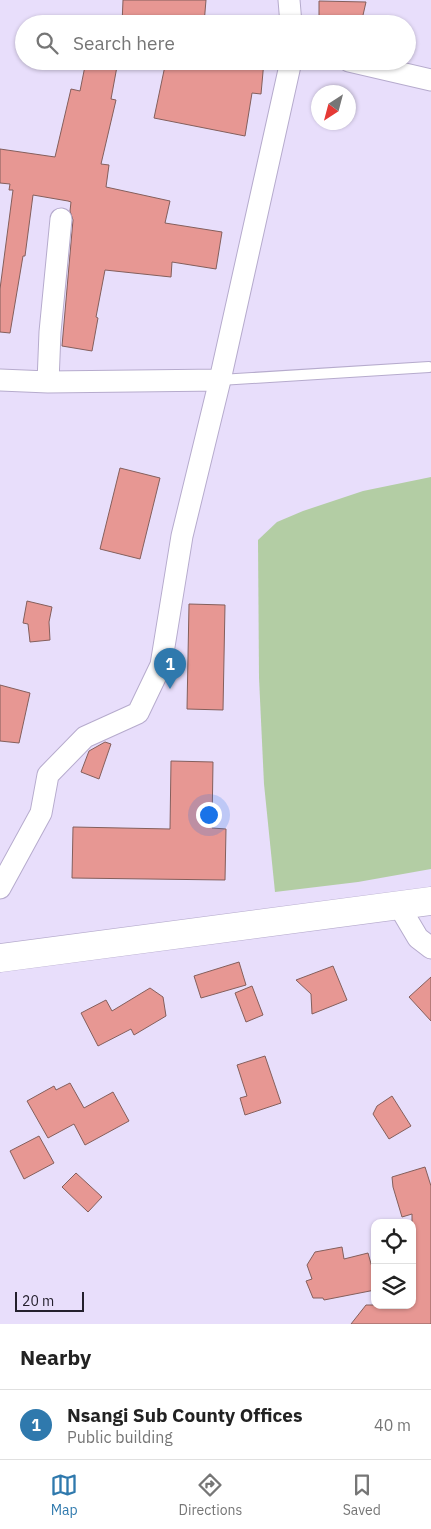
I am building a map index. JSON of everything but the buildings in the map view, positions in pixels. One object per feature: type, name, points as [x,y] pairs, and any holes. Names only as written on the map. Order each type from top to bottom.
[{"type":"street","points":[[289,0],[290,15]]},
{"type":"street","points":[[0,888],[41,812],[48,776],[85,737],[138,713],[161,665],[182,536],[220,380],[289,70]]},
{"type":"street","points":[[388,70],[431,80]]},
{"type":"street","points":[[48,382],[50,332],[61,219]]},
{"type":"street","points":[[0,380],[48,382],[220,380]]},
{"type":"street","points":[[0,958],[431,901]]},
{"type":"street","points":[[399,906],[418,938],[431,948]]},
{"type":"lane","points":[[220,380],[429,367]]},
{"type":"green space","points":[[431,477],[431,869],[358,882],[275,892],[264,784],[259,678],[258,540],[277,522],[303,511],[363,491]]},
{"type":"place","name":"Nsangi Sub County Offices","points":[[170,689]]}]
